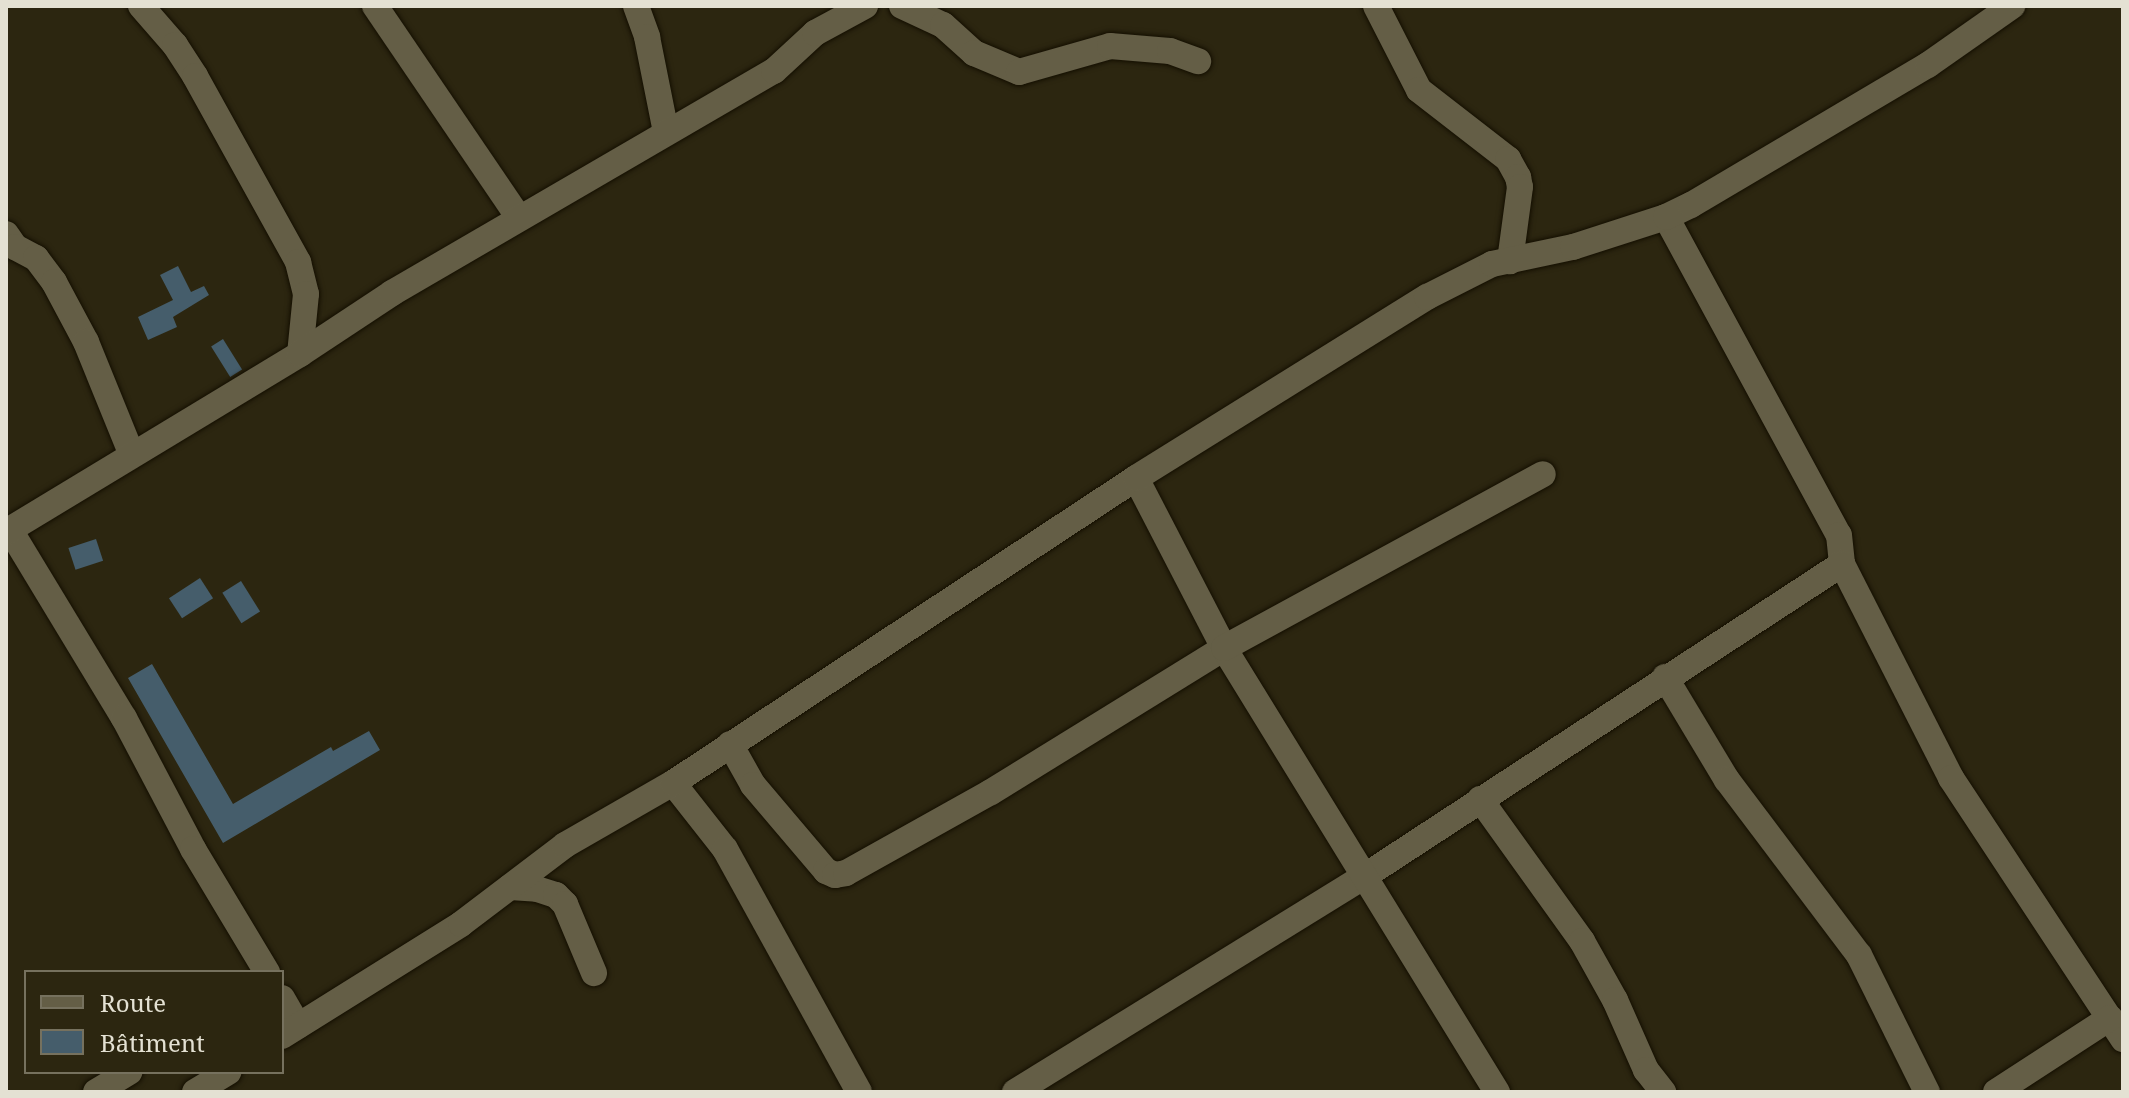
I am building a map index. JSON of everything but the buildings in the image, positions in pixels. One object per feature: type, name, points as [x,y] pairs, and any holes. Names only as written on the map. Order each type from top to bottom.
[{"type":"street","points":[[141,6],[175,45],[195,76],[298,262],[306,294],[300,354]]},
{"type":"street","points":[[375,6],[519,218]]},
{"type":"street","points":[[636,6],[647,37],[666,132]]},
{"type":"street","points":[[266,970],[193,849],[124,718],[8,531],[131,453],[300,354],[392,293],[774,71],[815,33],[865,6]]},
{"type":"street","points":[[902,6],[943,25],[974,53],[1019,72],[1110,46],[1170,51],[1198,61]]},
{"type":"street","points":[[1376,6],[1419,90],[1508,159],[1518,177],[1520,187],[1510,261]]},
{"type":"street","points":[[284,1006],[290,1031],[461,924],[565,845],[673,783],[1136,478],[1427,297],[1492,264],[1573,247],[1666,217],[1746,175],[1928,65],[2012,6]]},
{"type":"street","points":[[1666,217],[1839,535],[1842,564],[1951,778],[2116,1029],[1996,1092]]},
{"type":"street","points":[[6,234],[15,247],[36,258],[54,282],[86,342],[131,453]]},
{"type":"street","points":[[730,744],[753,785],[826,871],[835,875],[846,873],[991,792],[1224,648],[1543,474]]},
{"type":"street","points":[[1136,478],[1224,648],[1365,876],[1485,1088]]},
{"type":"street","points":[[1015,1092],[1365,876],[1842,564]]},
{"type":"street","points":[[1665,677],[1727,780],[1859,955],[1927,1092]]},
{"type":"street","points":[[673,783],[725,849],[859,1092]]},
{"type":"street","points":[[1480,799],[1582,941],[1615,1000],[1646,1070],[1663,1092]]},
{"type":"street","points":[[510,887],[556,895],[565,904],[594,973]]},
{"type":"street","points":[[96,1092],[126,1074]]},
{"type":"street","points":[[203,1090],[225,1074]]}]
